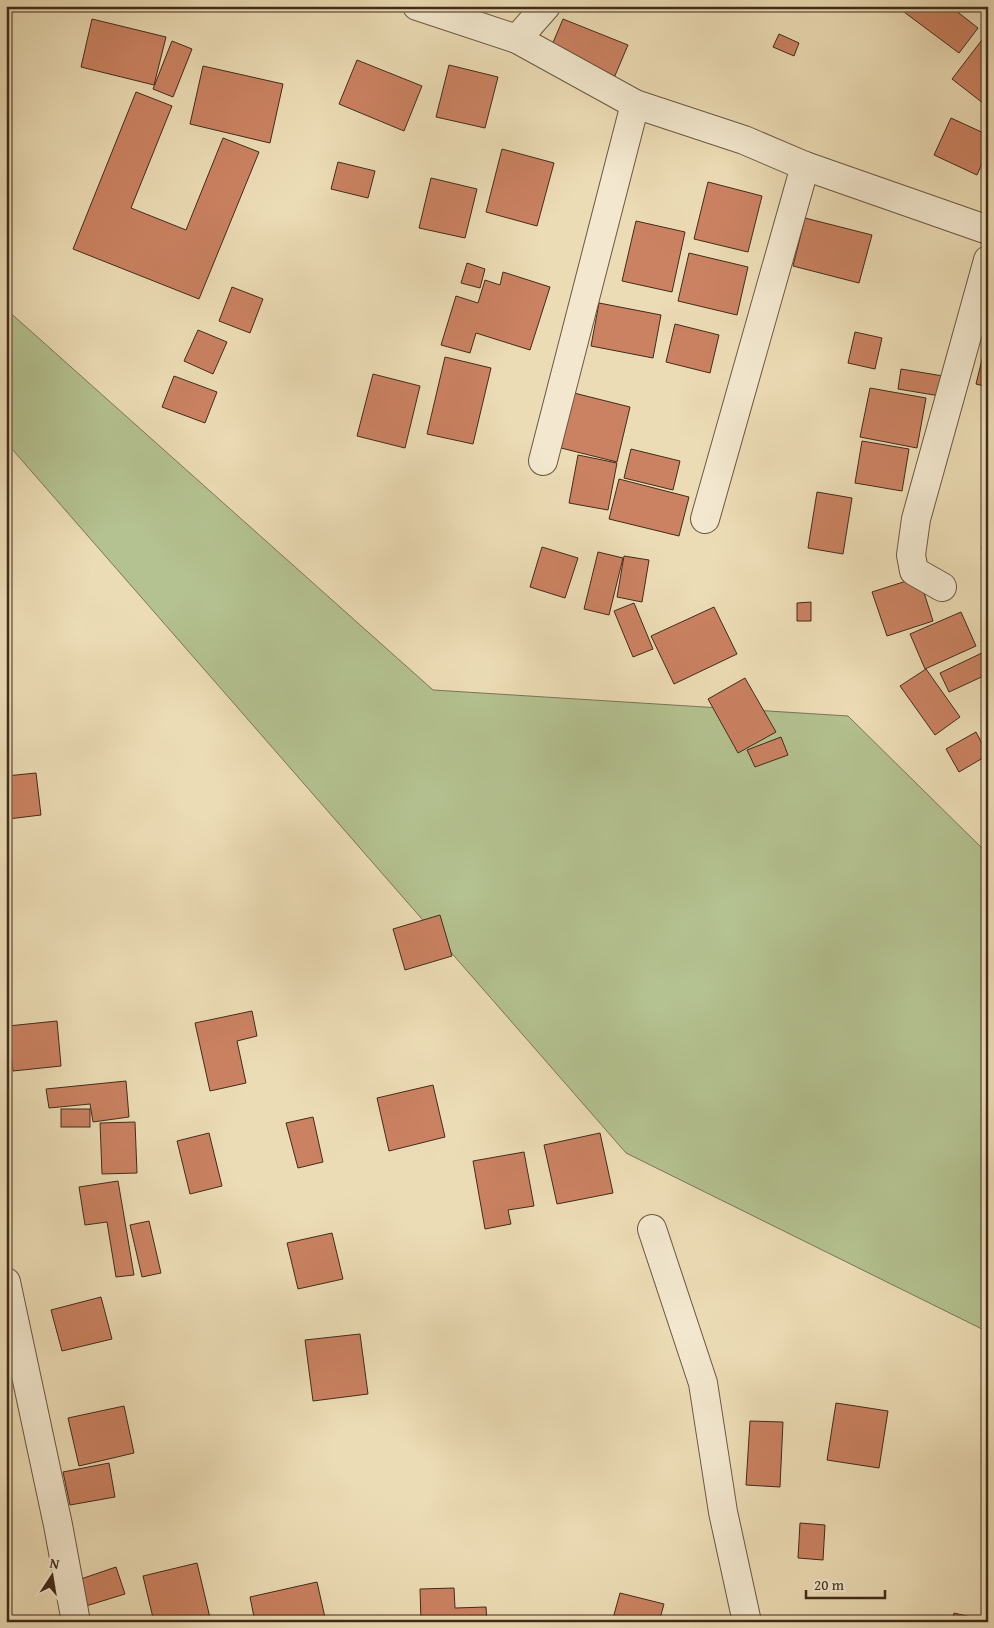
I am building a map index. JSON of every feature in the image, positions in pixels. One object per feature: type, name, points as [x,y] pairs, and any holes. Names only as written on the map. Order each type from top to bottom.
[{"type":"street","points":[[417,6],[517,40],[635,104],[744,140],[805,166],[988,230]]},
{"type":"street","points":[[517,40],[546,6]]},
{"type":"street","points":[[543,461],[635,104]]},
{"type":"street","points":[[706,519],[805,166]]},
{"type":"street","points":[[942,587],[914,571],[911,555],[916,519],[988,260]]},
{"type":"street","points":[[652,1229],[703,1383],[723,1512],[747,1622]]},
{"type":"street","points":[[6,1282],[58,1525],[76,1622]]},
{"type":"green space","points":[[6,309],[433,690],[848,716],[988,854],[988,1332],[626,1153],[12,449],[6,447]]},
{"type":"building","points":[[896,6],[950,6],[978,28],[959,53]]},
{"type":"building","points":[[92,19],[166,37],[154,85],[81,67]]},
{"type":"building","points":[[563,19],[628,45],[614,78],[549,52]]},
{"type":"building","points":[[988,32],[988,107],[952,79]]},
{"type":"building","points":[[779,34],[799,43],[794,56],[773,47]]},
{"type":"building","points":[[172,41],[192,49],[173,97],[153,89]]},
{"type":"building","points":[[357,60],[422,86],[404,131],[339,104]]},
{"type":"building","points":[[449,65],[498,77],[485,128],[436,117]]},
{"type":"building","points":[[203,66],[283,84],[270,143],[190,124]]},
{"type":"building","points":[[136,92],[172,106],[131,208],[186,230],[223,138],[259,152],[199,299],[73,249]]},
{"type":"building","points":[[951,118],[988,135],[988,150],[977,175],[934,155]]},
{"type":"building","points":[[502,149],[554,163],[537,226],[486,212]]},
{"type":"building","points":[[338,162],[375,171],[368,198],[331,189]]},
{"type":"building","points":[[431,178],[477,189],[465,238],[419,228]]},
{"type":"building","points":[[708,182],[762,196],[748,252],[694,239]]},
{"type":"building","points":[[805,218],[872,235],[859,283],[793,266]]},
{"type":"building","points":[[636,221],[685,232],[672,292],[622,281]]},
{"type":"building","points":[[689,253],[748,267],[737,315],[678,301]]},
{"type":"building","points":[[467,263],[485,269],[480,288],[461,283]]},
{"type":"building","points":[[503,272],[550,287],[530,350],[476,333],[470,353],[441,345],[456,296],[478,303],[485,280],[500,285]]},
{"type":"building","points":[[232,287],[263,299],[250,333],[219,321]]},
{"type":"building","points":[[988,294],[988,331],[979,329]]},
{"type":"building","points":[[599,303],[661,315],[653,358],[591,346]]},
{"type":"building","points":[[675,324],[719,335],[710,373],[666,362]]},
{"type":"building","points":[[198,330],[227,342],[213,374],[184,361]]},
{"type":"building","points":[[855,332],[882,338],[875,369],[848,363]]},
{"type":"building","points":[[988,335],[988,387],[976,384]]},
{"type":"building","points":[[445,357],[491,368],[473,444],[427,434]]},
{"type":"building","points":[[901,369],[943,376],[940,396],[898,389]]},
{"type":"building","points":[[373,374],[420,386],[405,448],[357,436]]},
{"type":"building","points":[[174,376],[217,392],[205,423],[162,407]]},
{"type":"building","points":[[870,388],[926,398],[917,448],[860,437]]},
{"type":"building","points":[[574,393],[630,407],[617,462],[561,448]]},
{"type":"building","points":[[862,441],[909,449],[902,491],[855,483]]},
{"type":"building","points":[[631,449],[680,461],[673,490],[624,478]]},
{"type":"building","points":[[578,455],[617,463],[608,510],[569,503]]},
{"type":"building","points":[[619,479],[689,497],[679,536],[609,519]]},
{"type":"building","points":[[817,492],[852,498],[843,554],[808,548]]},
{"type":"building","points":[[986,523],[988,523],[988,549],[982,549]]},
{"type":"building","points":[[542,547],[578,558],[565,598],[530,587]]},
{"type":"building","points":[[598,552],[623,558],[609,615],[584,609]]},
{"type":"building","points":[[624,556],[649,560],[642,602],[617,597]]},
{"type":"building","points":[[919,577],[933,621],[887,636],[872,592]]},
{"type":"building","points":[[811,602],[811,621],[797,621],[797,603]]},
{"type":"building","points":[[634,603],[653,649],[633,657],[614,611]]},
{"type":"building","points":[[714,607],[737,654],[674,684],[651,636]]},
{"type":"building","points":[[961,612],[976,646],[925,669],[910,634]]},
{"type":"building","points":[[984,652],[988,661],[988,674],[949,692],[940,673]]},
{"type":"building","points":[[926,669],[960,717],[935,735],[900,686]]},
{"type":"building","points":[[745,678],[776,732],[738,753],[708,699]]},
{"type":"building","points":[[976,732],[988,755],[959,772],[946,749]]},
{"type":"building","points":[[781,737],[788,755],[755,767],[747,750]]},
{"type":"building","points":[[36,773],[41,815],[8,819],[6,776]]},
{"type":"building","points":[[440,915],[452,956],[405,970],[393,929]]},
{"type":"building","points":[[252,1011],[257,1036],[237,1041],[246,1083],[210,1091],[195,1023]]},
{"type":"building","points":[[57,1021],[61,1066],[13,1071],[8,1026]]},
{"type":"building","points":[[126,1081],[129,1117],[93,1122],[90,1104],[49,1108],[46,1089]]},
{"type":"building","points":[[433,1085],[445,1137],[389,1151],[377,1098]]},
{"type":"building","points":[[61,1109],[90,1109],[90,1127],[61,1127]]},
{"type":"building","points":[[313,1117],[323,1162],[298,1168],[286,1123]]},
{"type":"building","points":[[135,1122],[137,1173],[102,1174],[100,1123]]},
{"type":"building","points":[[209,1133],[222,1186],[190,1194],[177,1141]]},
{"type":"building","points":[[600,1133],[613,1193],[557,1204],[544,1145]]},
{"type":"building","points":[[524,1152],[534,1206],[508,1210],[511,1224],[485,1229],[473,1161]]},
{"type":"building","points":[[118,1181],[134,1275],[116,1277],[107,1222],[85,1225],[79,1187]]},
{"type":"building","points":[[149,1221],[161,1273],[142,1277],[130,1225]]},
{"type":"building","points":[[332,1233],[343,1279],[298,1289],[287,1243]]},
{"type":"building","points":[[101,1297],[112,1339],[62,1351],[51,1310]]},
{"type":"building","points":[[360,1334],[368,1394],[313,1401],[305,1340]]},
{"type":"building","points":[[836,1403],[888,1411],[879,1468],[827,1460]]},
{"type":"building","points":[[124,1406],[134,1453],[79,1466],[68,1418]]},
{"type":"building","points":[[750,1421],[783,1422],[780,1487],[746,1485]]},
{"type":"building","points":[[109,1463],[115,1497],[70,1505],[63,1472]]},
{"type":"building","points":[[800,1523],[825,1525],[823,1560],[798,1558]]},
{"type":"building","points":[[197,1563],[211,1622],[154,1622],[143,1576]]},
{"type":"building","points":[[116,1567],[125,1594],[86,1606],[78,1580]]},
{"type":"building","points":[[317,1582],[326,1622],[255,1622],[250,1597]]},
{"type":"building","points":[[454,1588],[455,1608],[486,1607],[487,1622],[421,1622],[420,1589]]},
{"type":"building","points":[[620,1593],[664,1604],[659,1622],[612,1622]]},
{"type":"building","points":[[954,1613],[988,1621],[988,1622],[951,1622]]}]
